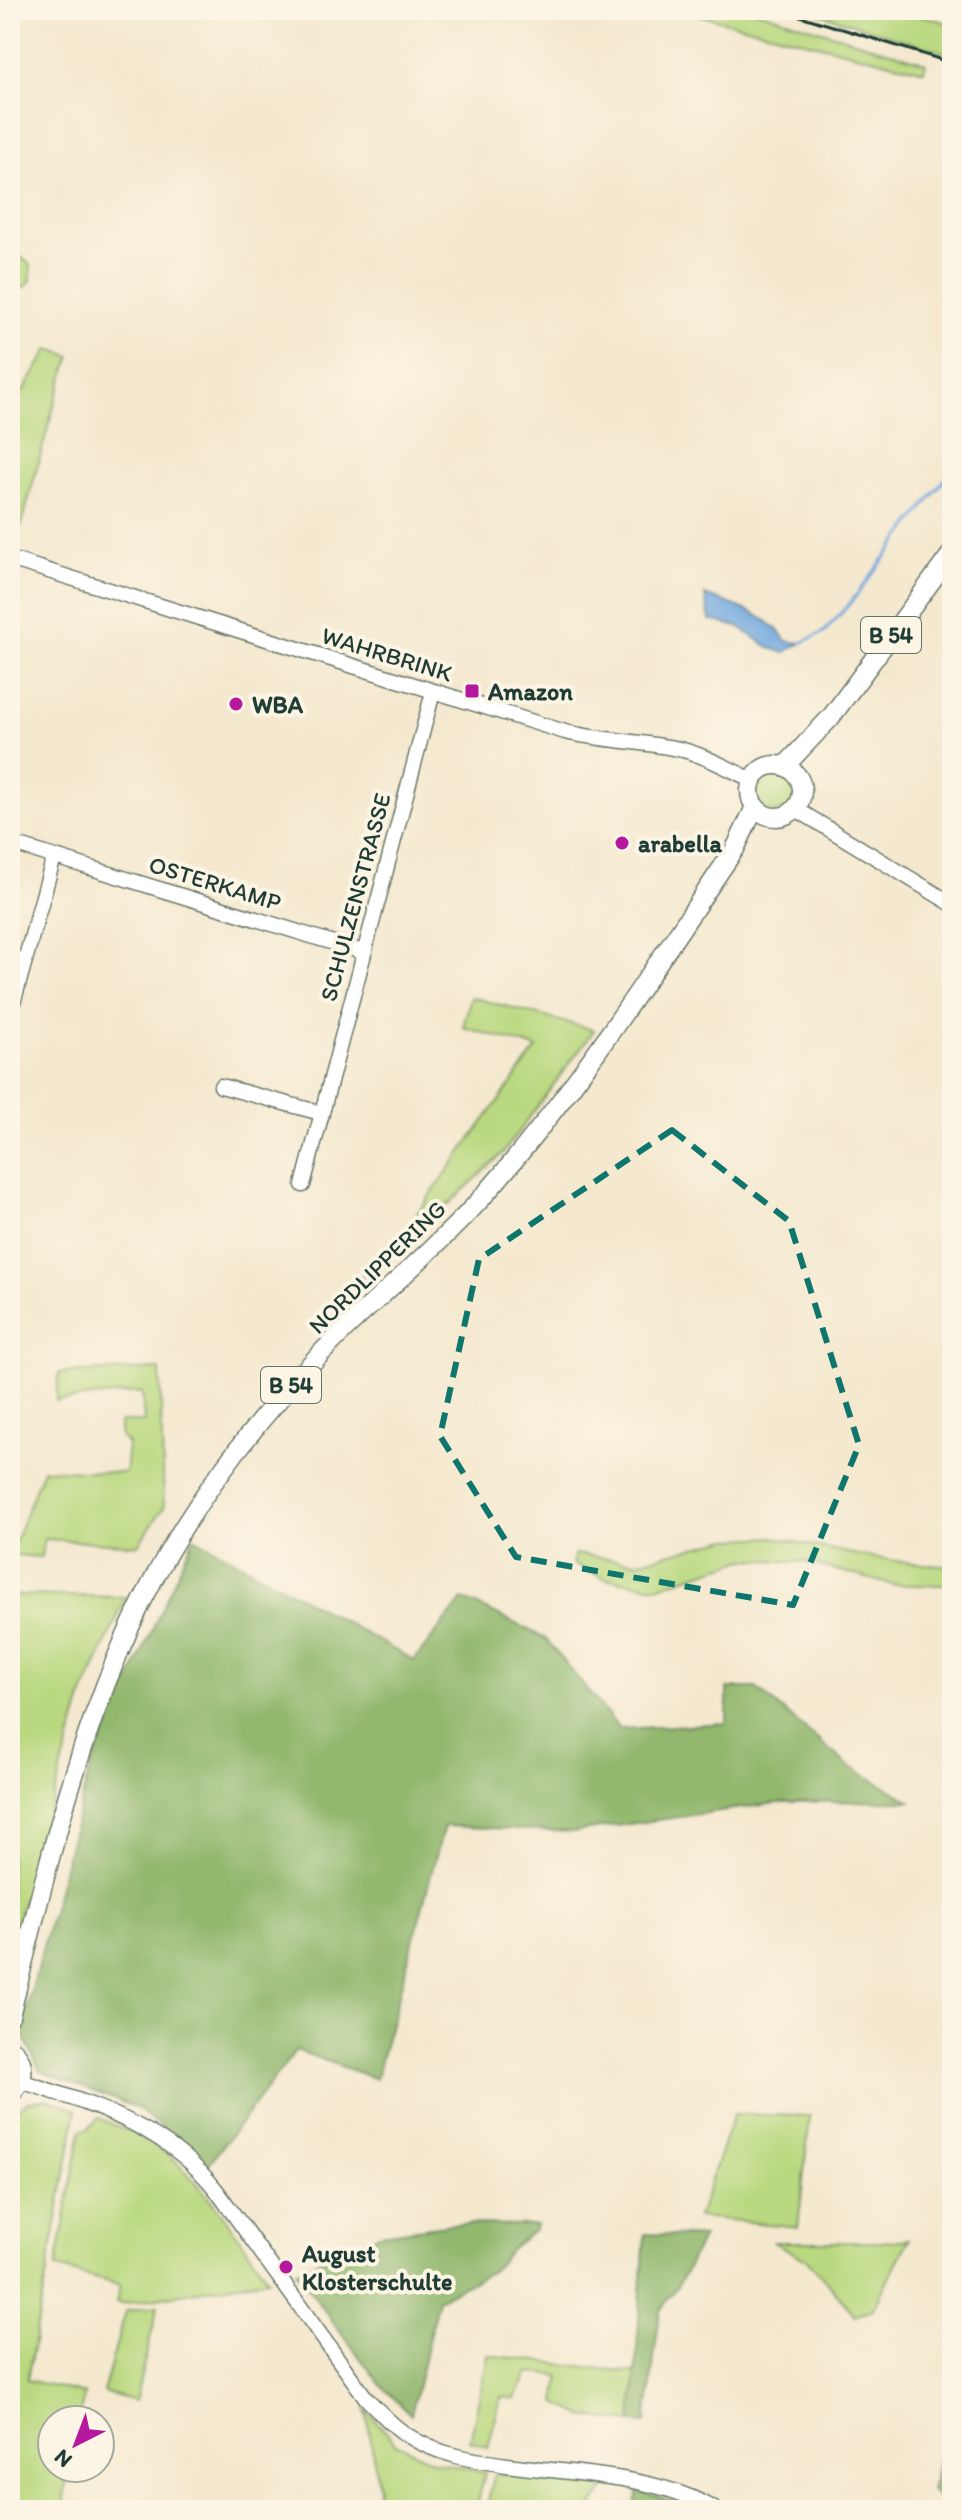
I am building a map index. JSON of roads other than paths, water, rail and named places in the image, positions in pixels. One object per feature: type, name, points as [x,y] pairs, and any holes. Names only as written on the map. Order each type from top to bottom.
[{"type":"main road","name":"B 54","points":[[791,771],[952,553]]},
{"type":"main road","points":[[765,768],[791,771],[802,794],[796,809],[787,815],[762,812],[750,792],[753,780],[765,768]]},
{"type":"main road","name":"NORDLIPPERING","points":[[10,2016],[53,1846],[86,1739],[123,1642],[182,1529],[232,1456],[285,1391],[467,1213],[530,1142],[575,1083],[762,812]]},
{"type":"main road","points":[[10,2048],[21,2062],[16,2087]]},
{"type":"street","name":"WAHRBRINK","points":[[10,559],[576,735],[687,751],[753,780]]},
{"type":"street","name":"SCHULZENSTRASSE","points":[[303,1185],[433,692]]},
{"type":"street","points":[[796,809],[952,904]]},
{"type":"street","name":"OSTERKAMP","points":[[10,843],[363,952]]},
{"type":"street","points":[[10,1014],[54,857]]},
{"type":"street","points":[[221,1086],[321,1113]]},
{"type":"street","points":[[16,2087],[125,2118],[179,2151],[217,2191],[366,2398],[408,2436],[454,2456],[643,2484],[687,2496],[716,2510]]},
{"type":"water","points":[[705,595],[760,617],[779,631],[786,641],[801,643],[784,653],[738,627],[710,620]]},
{"type":"waterway","points":[[801,643],[824,632],[852,601],[952,470]]},
{"type":"railway","points":[[781,10],[952,63]]},
{"type":"place","name":"Amazon","points":[[472,691]]},
{"type":"place","name":"WBA","points":[[236,704]]},
{"type":"place","name":"arabella","points":[[622,843]]},
{"type":"place","name":"August Klosterschulte","points":[[286,2267]]}]
